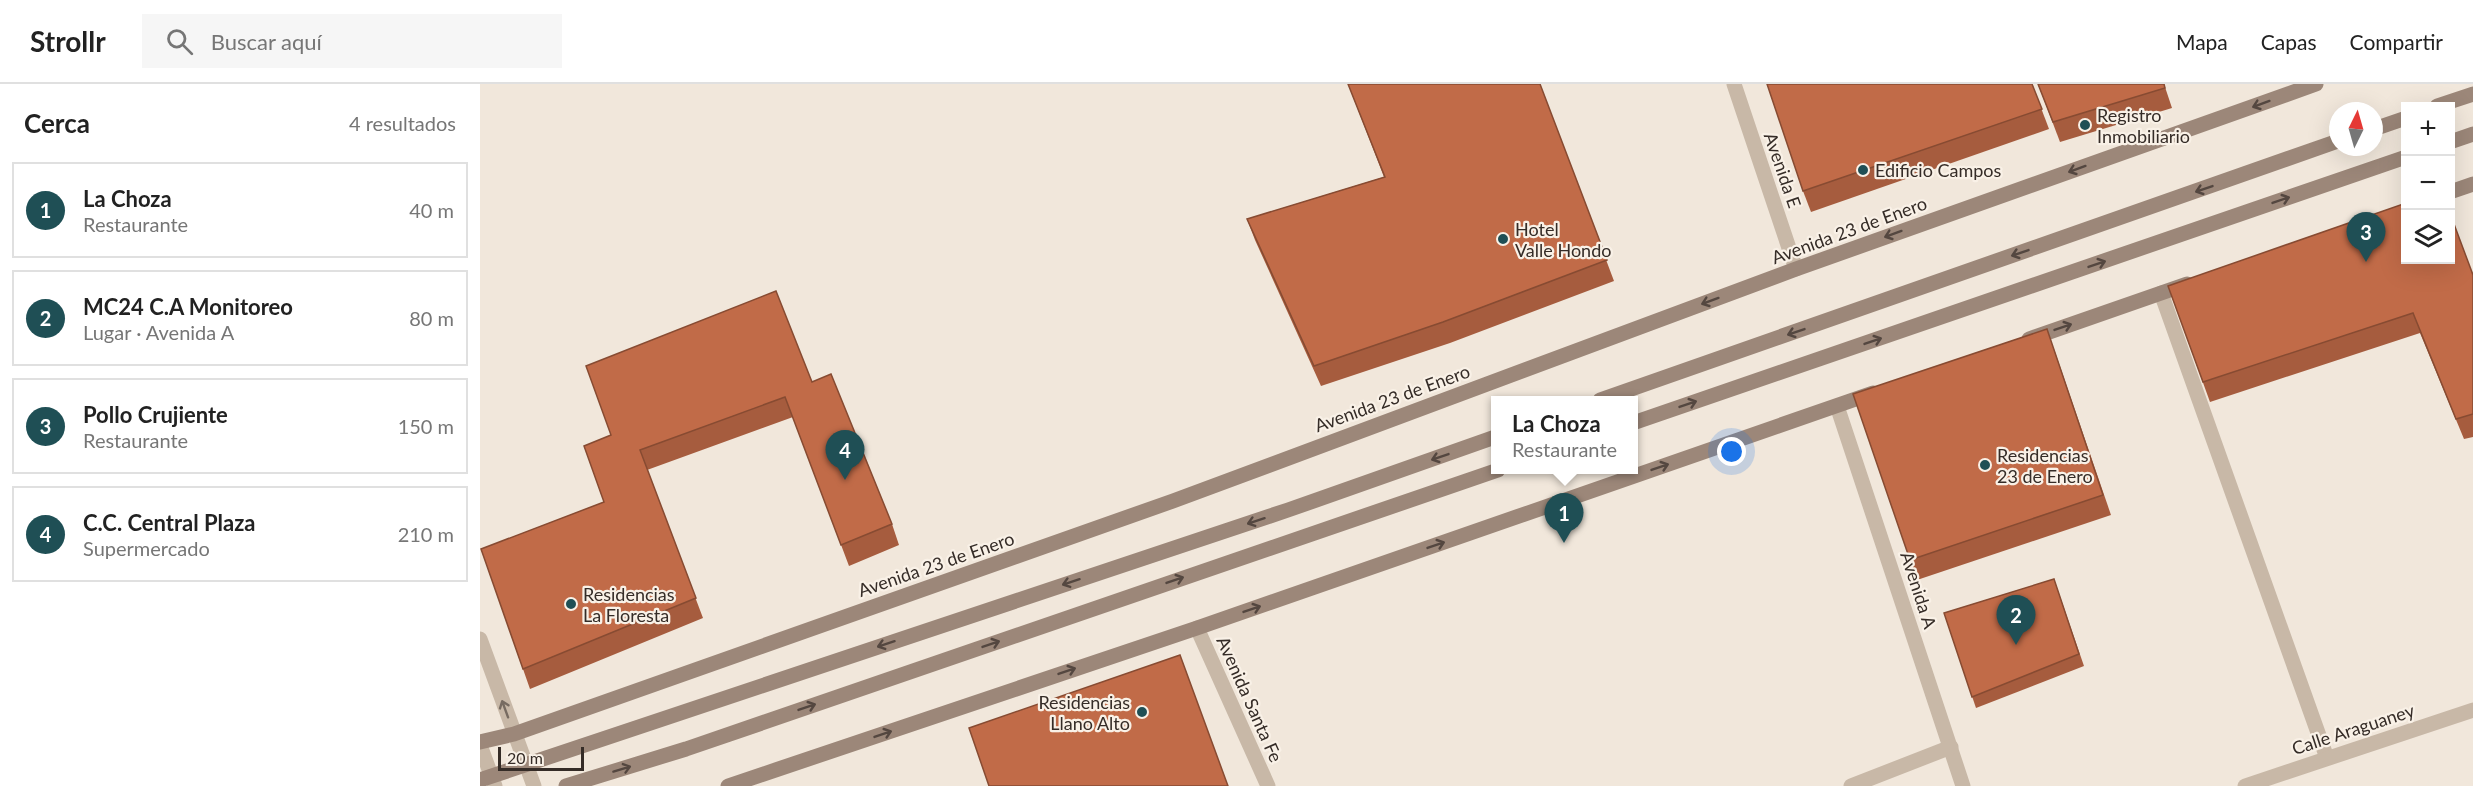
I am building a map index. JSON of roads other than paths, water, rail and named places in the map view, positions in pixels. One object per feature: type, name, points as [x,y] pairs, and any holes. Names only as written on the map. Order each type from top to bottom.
[{"type":"street","name":"Avenida E","points":[[1734,84],[1796,269]]},
{"type":"street","name":"Avenida 23 de Enero","points":[[480,744],[514,734],[1173,501],[1796,269],[2316,84]]},
{"type":"street","points":[[2449,102],[2473,94]]},
{"type":"street","points":[[2383,126],[2401,120]]},
{"type":"street","points":[[2455,141],[2473,134]]},
{"type":"street","points":[[1611,396],[2329,144]]},
{"type":"street","points":[[1638,421],[2401,159]]},
{"type":"street","points":[[2455,191],[2473,184]]},
{"type":"street","points":[[2016,344],[2206,277]]},
{"type":"street","points":[[2161,293],[2327,758]]},
{"type":"street","points":[[728,786],[1197,628],[1893,386]]},
{"type":"street","name":"Avenida A","points":[[1837,406],[1963,786]]},
{"type":"street","points":[[480,744],[489,780],[525,764],[1288,510],[1491,438]]},
{"type":"street","points":[[566,786],[686,749],[1491,472]]},
{"type":"street","name":"Avenida Santa Fe","points":[[1197,628],[1268,786]]},
{"type":"street","points":[[480,639],[534,786]]},
{"type":"street","name":"Calle Araguaney","points":[[2245,786],[2473,710]]},
{"type":"street","points":[[1851,786],[1951,747]]},
{"type":"place","name":"Registro Inmobiliario","points":[[2085,125]]},
{"type":"place","name":"Edificio Campos","points":[[1863,170]]},
{"type":"place","name":"Hotel Valle Hondo","points":[[1503,239]]},
{"type":"place","name":"Pollo Crujiente","points":[[2366,262]]},
{"type":"place","name":"Residencias 23 de Enero","points":[[1985,465]]},
{"type":"place","name":"C.C. Central Plaza","points":[[845,480]]},
{"type":"place","name":"La Choza","points":[[1564,543]]},
{"type":"place","name":"Residencias La Floresta","points":[[571,604]]},
{"type":"place","name":"MC24 C.A Monitoreo","points":[[2016,645]]},
{"type":"place","name":"Residencias Llano Alto","points":[[1142,712]]}]
